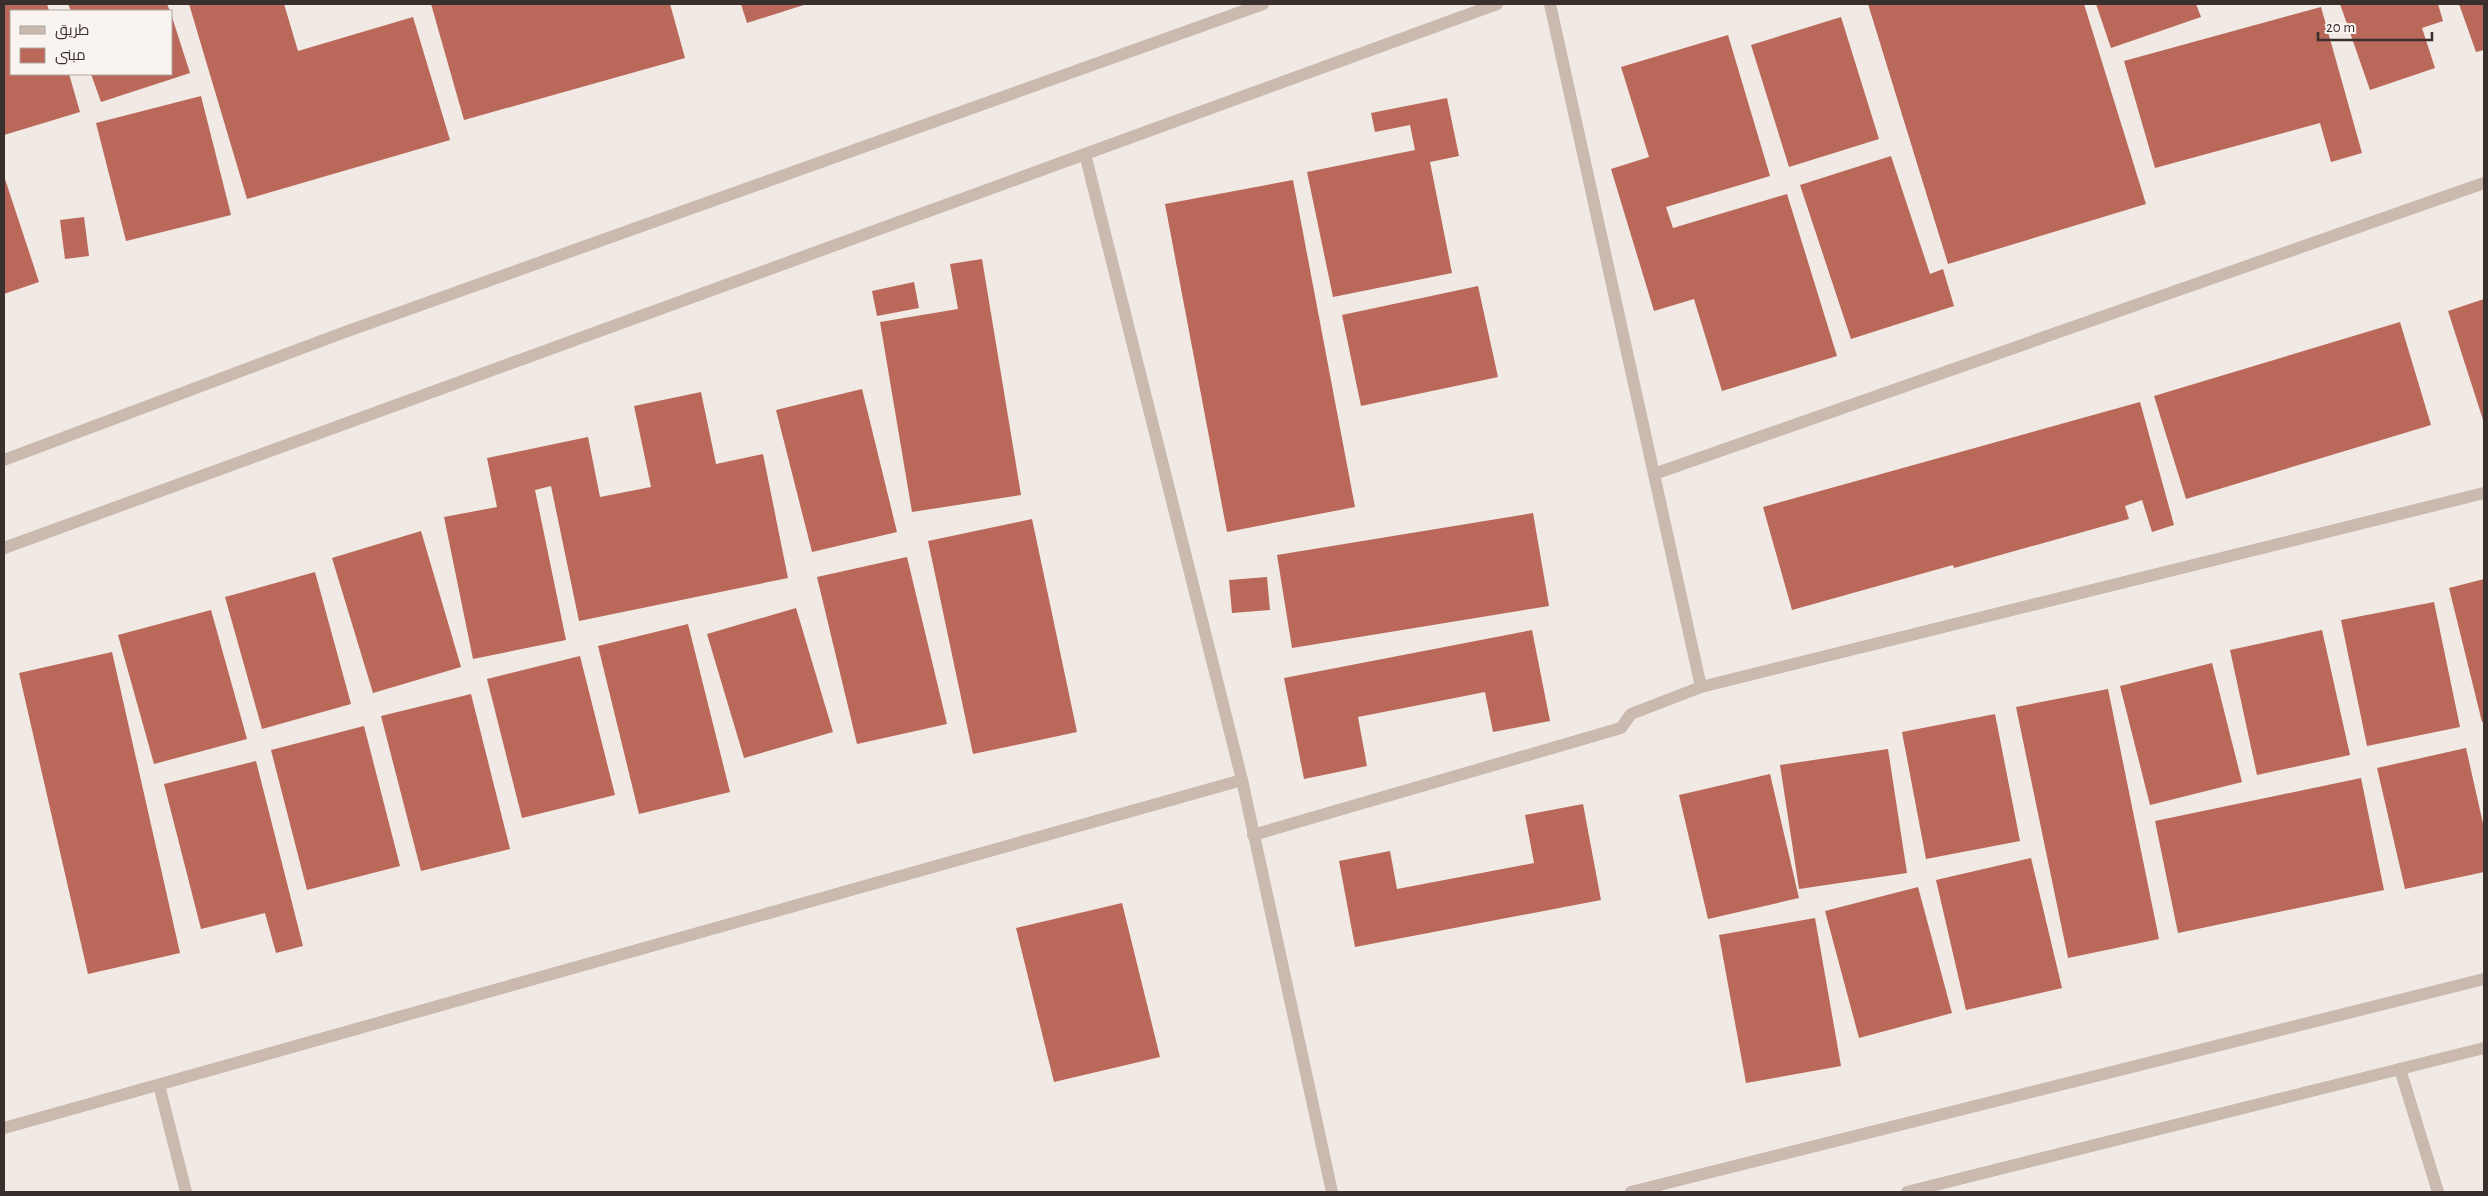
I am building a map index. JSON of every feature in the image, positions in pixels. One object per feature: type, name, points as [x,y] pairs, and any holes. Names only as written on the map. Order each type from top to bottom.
[{"type":"street","points":[[4,460],[345,332],[1264,4]]},
{"type":"street","points":[[4,548],[1498,4]]},
{"type":"street","points":[[1550,4],[1701,687]]},
{"type":"street","points":[[1085,154],[1242,780],[1332,1192]]},
{"type":"street","points":[[1654,474],[2484,183]]},
{"type":"street","points":[[1253,835],[1621,728],[1631,714],[1701,687],[2484,493]]},
{"type":"street","points":[[4,1128],[1242,780]]},
{"type":"street","points":[[1631,1192],[2484,978]]},
{"type":"street","points":[[1907,1192],[2484,1048]]},
{"type":"street","points":[[2400,1069],[2438,1192]]},
{"type":"street","points":[[159,1085],[186,1192]]},
{"type":"building","points":[[4,4],[47,4],[49,10],[10,10],[10,75],[69,75],[80,112],[4,135]]},
{"type":"building","points":[[68,4],[167,4],[170,10],[71,10]]},
{"type":"building","points":[[189,4],[284,4],[298,51],[413,17],[450,140],[247,199]]},
{"type":"building","points":[[431,4],[670,4],[685,58],[464,120]]},
{"type":"building","points":[[741,4],[807,4],[747,23]]},
{"type":"building","points":[[1868,4],[2084,4],[2146,204],[1948,264]]},
{"type":"building","points":[[2096,4],[2196,4],[2201,17],[2111,48]]},
{"type":"building","points":[[2340,4],[2438,4],[2443,21],[2422,28],[2435,68],[2370,90]]},
{"type":"building","points":[[2459,4],[2484,4],[2484,50],[2476,52]]},
{"type":"building","points":[[2321,7],[2362,153],[2331,162],[2320,123],[2155,168],[2124,61]]},
{"type":"building","points":[[172,17],[190,73],[101,102],[91,75],[172,75]]},
{"type":"building","points":[[1841,17],[1879,139],[1789,167],[1751,45]]},
{"type":"building","points":[[1728,35],[1770,176],[1666,207],[1673,228],[1787,194],[1837,356],[1722,391],[1694,299],[1654,311],[1611,169],[1649,157],[1621,67]]},
{"type":"building","points":[[201,96],[231,215],[126,241],[96,123]]},
{"type":"building","points":[[1447,98],[1459,156],[1430,162],[1452,273],[1333,297],[1307,172],[1415,150],[1410,125],[1375,132],[1371,113]]},
{"type":"building","points":[[1891,156],[1930,274],[1943,269],[1954,306],[1851,339],[1800,185]]},
{"type":"building","points":[[4,176],[39,282],[4,294]]},
{"type":"building","points":[[1293,180],[1355,507],[1227,532],[1165,204]]},
{"type":"building","points":[[84,217],[89,256],[65,259],[60,220]]},
{"type":"building","points":[[982,259],[1021,495],[912,512],[880,322],[958,309],[950,264]]},
{"type":"building","points":[[914,282],[919,308],[877,316],[872,291]]},
{"type":"building","points":[[1478,286],[1498,377],[1361,406],[1342,315]]},
{"type":"building","points":[[2484,299],[2484,423],[2448,311]]},
{"type":"building","points":[[2400,322],[2431,425],[2186,499],[2154,396]]},
{"type":"building","points":[[862,389],[897,532],[812,552],[776,410]]},
{"type":"building","points":[[701,392],[716,464],[763,454],[788,578],[579,621],[551,486],[535,490],[566,640],[473,659],[444,517],[497,507],[487,458],[588,437],[600,497],[651,487],[634,406]]},
{"type":"building","points":[[2140,402],[2174,525],[2152,532],[2142,500],[2125,506],[2129,519],[1954,568],[1953,565],[1792,610],[1763,507]]},
{"type":"building","points":[[1533,513],[1549,606],[1292,648],[1277,555]]},
{"type":"building","points":[[1032,519],[1077,732],[973,754],[928,541]]},
{"type":"building","points":[[421,531],[461,667],[373,693],[332,558]]},
{"type":"building","points":[[907,557],[947,724],[857,744],[817,577]]},
{"type":"building","points":[[315,572],[351,704],[262,729],[225,597]]},
{"type":"building","points":[[1267,577],[1270,610],[1232,613],[1229,580]]},
{"type":"building","points":[[2484,579],[2484,722],[2482,722],[2449,588]]},
{"type":"building","points":[[2434,602],[2460,727],[2367,746],[2341,620]]},
{"type":"building","points":[[796,608],[833,732],[744,758],[707,634]]},
{"type":"building","points":[[211,610],[247,739],[154,764],[118,635]]},
{"type":"building","points":[[688,624],[730,792],[639,814],[598,646]]},
{"type":"building","points":[[1532,630],[1550,721],[1493,732],[1485,692],[1358,717],[1367,766],[1304,779],[1284,678]]},
{"type":"building","points":[[2322,630],[2350,755],[2257,775],[2230,650]]},
{"type":"building","points":[[112,652],[180,953],[88,974],[19,673]]},
{"type":"building","points":[[580,656],[615,795],[522,818],[487,679]]},
{"type":"building","points":[[2212,663],[2242,782],[2150,805],[2120,686]]},
{"type":"building","points":[[2108,689],[2159,939],[2068,958],[2016,707]]},
{"type":"building","points":[[471,694],[510,849],[421,871],[381,716]]},
{"type":"building","points":[[1995,714],[2020,841],[1926,859],[1902,732]]},
{"type":"building","points":[[364,726],[400,866],[307,890],[271,750]]},
{"type":"building","points":[[2466,748],[2484,828],[2484,872],[2405,889],[2377,768]]},
{"type":"building","points":[[1888,749],[1907,873],[1799,889],[1780,765]]},
{"type":"building","points":[[256,761],[303,946],[276,953],[265,913],[201,929],[164,784]]},
{"type":"building","points":[[1770,774],[1799,898],[1708,919],[1679,795]]},
{"type":"building","points":[[2361,778],[2384,890],[2178,933],[2155,821]]},
{"type":"building","points":[[1583,804],[1601,900],[1355,947],[1339,861],[1390,851],[1397,889],[1534,863],[1525,815]]},
{"type":"building","points":[[2031,858],[2062,988],[1966,1010],[1936,880]]},
{"type":"building","points":[[1918,887],[1952,1013],[1859,1038],[1825,911]]},
{"type":"building","points":[[1122,903],[1160,1057],[1054,1082],[1016,928]]},
{"type":"building","points":[[1815,918],[1841,1066],[1746,1083],[1719,935]]}]
